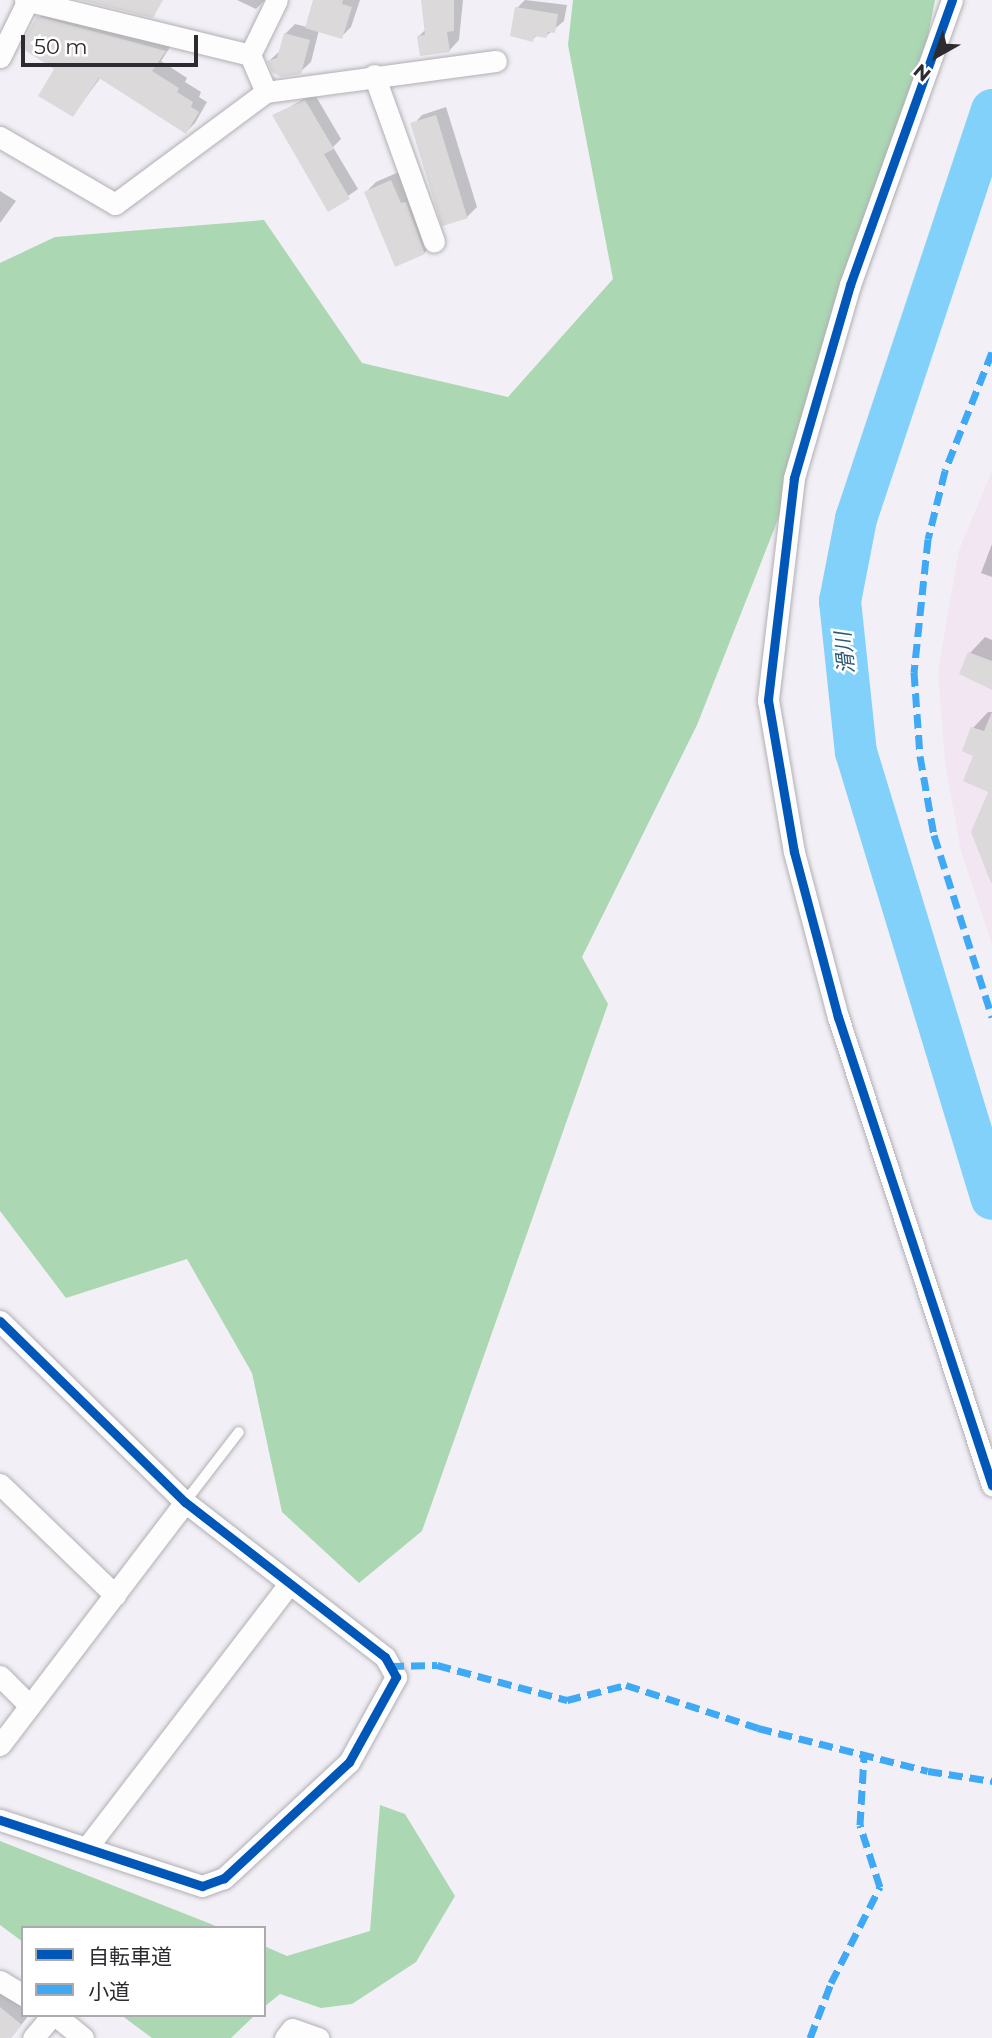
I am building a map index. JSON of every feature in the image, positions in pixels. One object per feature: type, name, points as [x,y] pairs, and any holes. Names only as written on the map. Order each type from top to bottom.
[{"type":"street","points":[[0,57],[27,0],[250,55]]},
{"type":"street","points":[[266,92],[250,55],[277,0]]},
{"type":"street","points":[[951,0],[850,285],[794,478],[768,701],[794,852],[838,1017],[992,1485]]},
{"type":"street","points":[[0,137],[115,204],[266,92],[374,75],[496,61]]},
{"type":"street","points":[[374,75],[434,242]]},
{"type":"street","points":[[0,1321],[186,1502],[288,1585],[385,1657],[396,1677],[349,1762],[224,1878],[202,1886],[88,1846],[0,1820]]},
{"type":"street","points":[[0,1484],[115,1595]]},
{"type":"street","points":[[0,1745],[186,1502]]},
{"type":"street","points":[[88,1846],[288,1585]]},
{"type":"street","points":[[0,1676],[30,1706]]},
{"type":"street","points":[[0,1981],[21,1994]]},
{"type":"street","points":[[33,2038],[51,2017]]},
{"type":"street","points":[[56,2017],[83,2038]]},
{"type":"street","points":[[285,2038],[292,2029],[318,2038]]},
{"type":"lane","points":[[186,1502],[239,1432]]},
{"type":"shaded area","points":[[992,471],[992,944],[961,851],[945,762],[938,671],[959,550]]},
{"type":"green space","points":[[573,0],[935,0],[899,183],[775,527],[697,725],[582,957],[608,1004],[422,1531],[359,1583],[282,1512],[252,1373],[187,1259],[66,1298],[0,1211],[0,263],[55,237],[264,220],[362,363],[508,397],[613,279],[568,45]]},
{"type":"green space","points":[[380,1805],[405,1814],[455,1896],[416,1962],[352,2004],[321,2008],[280,1994],[266,2005],[266,1947],[287,1956],[370,1931]]},
{"type":"green space","points":[[0,1841],[215,1926],[21,1926],[21,1941],[0,1925]]},
{"type":"green space","points":[[124,2017],[253,2017],[231,2038],[152,2038]]},
{"type":"building","points":[[80,0],[163,0],[153,18]]},
{"type":"building","points":[[313,0],[343,0],[342,4],[352,7],[342,39],[305,28]]},
{"type":"building","points":[[421,0],[454,0],[454,31],[447,32],[450,52],[420,56],[417,36],[425,35]]},
{"type":"building","points":[[515,7],[558,14],[555,33],[548,32],[546,38],[534,36],[533,42],[510,36]]},
{"type":"building","points":[[37,16],[166,51],[152,71],[179,88],[177,92],[193,102],[191,107],[199,112],[186,134],[99,78],[73,117],[38,96],[54,69],[20,47]]},
{"type":"building","points":[[284,33],[310,40],[301,74],[281,77],[272,72],[267,61],[277,58]]},
{"type":"building","points":[[305,100],[334,149],[324,154],[350,199],[328,212],[272,115]]},
{"type":"building","points":[[436,115],[468,218],[442,226],[410,123]]},
{"type":"building","points":[[391,180],[401,203],[406,202],[425,254],[395,267],[364,192]]},
{"type":"building","points":[[968,652],[992,661],[992,690],[959,674]]},
{"type":"building","points":[[992,712],[991,883],[971,832],[988,792],[963,781],[973,756],[962,751],[971,727],[984,731]]},
{"type":"building","points":[[0,2007],[22,2025],[11,2038],[0,2038]]},
{"type":"waterway","name":"滑川","points":[[992,110],[856,519],[840,601],[856,752],[992,1199]]},
{"type":"marked path","points":[[992,352],[945,471],[928,539],[914,672],[920,756],[934,835],[992,1017]]},
{"type":"marked path","points":[[390,1666],[437,1665],[567,1700],[626,1685],[758,1728],[928,1771],[992,1781]]},
{"type":"marked path","points":[[810,2038],[831,1983],[880,1887],[860,1825],[864,1755]]},
{"type":"cycle path","points":[[952,0],[850,285],[794,478],[768,700],[794,852],[838,1017],[992,1485]]},
{"type":"cycle path","points":[[0,1321],[185,1502],[385,1657],[396,1677],[349,1762],[224,1878],[202,1886],[0,1820]]}]
